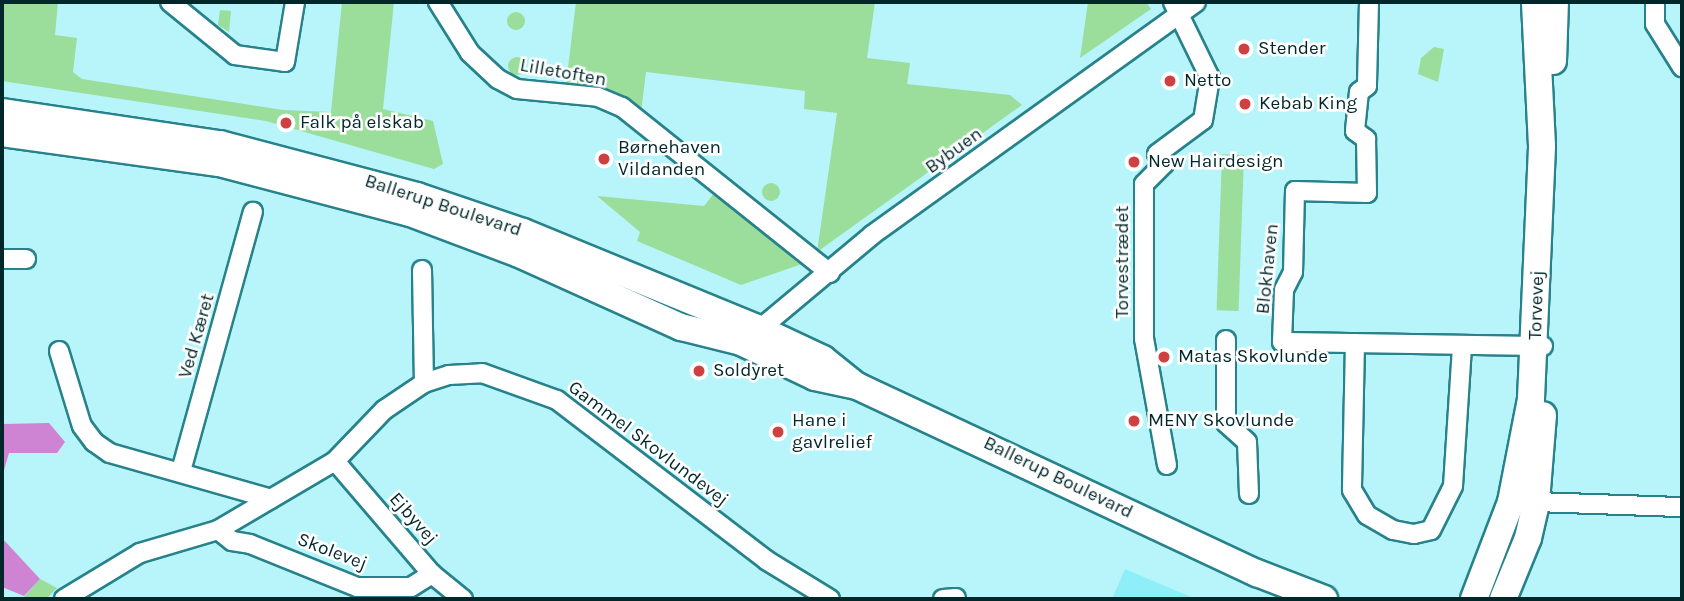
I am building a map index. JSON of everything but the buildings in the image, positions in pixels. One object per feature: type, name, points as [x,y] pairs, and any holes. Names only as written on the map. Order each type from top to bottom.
[{"type":"street","points":[[170,2],[235,55],[285,62],[295,2]]},
{"type":"street","name":"Lilletoften","points":[[438,2],[470,53],[498,79],[517,89],[598,97],[622,107],[830,273]]},
{"type":"street","name":"Bybuen","points":[[753,337],[872,236],[1177,8],[1196,2]]},
{"type":"street","name":"Blokhaven","points":[[1369,2],[1367,86],[1359,92],[1355,131],[1366,139],[1367,193],[1296,191],[1293,272],[1284,290],[1282,341],[1540,346]]},
{"type":"street","name":"Torvevej","points":[[1503,599],[1528,538],[1536,502],[1542,146],[1535,2]]},
{"type":"street","name":"Torvevej","points":[[1474,599],[1511,502],[1540,346],[1555,2]]},
{"type":"street","points":[[1655,2],[1655,24],[1682,67]]},
{"type":"street","name":"Torvestrædet","points":[[1167,465],[1144,339],[1144,184],[1164,164],[1157,154],[1203,120],[1210,78],[1177,8]]},
{"type":"street","name":"Ballerup Boulevard","points":[[2,112],[174,136],[338,172],[523,232],[753,337],[823,359],[857,386],[1257,573],[1324,599]]},
{"type":"street","name":"Ballerup Boulevard","points":[[2,133],[170,154],[369,201],[477,237],[681,327],[753,337]]},
{"type":"street","name":"Ved Kæret","points":[[181,471],[253,212]]},
{"type":"street","points":[[2,259],[26,259]]},
{"type":"street","points":[[422,271],[424,383]]},
{"type":"street","points":[[1226,340],[1226,422],[1247,442],[1249,494]]},
{"type":"street","points":[[1355,343],[1352,490],[1367,515],[1393,530],[1414,534],[1431,530],[1453,486],[1462,345]]},
{"type":"street","points":[[59,351],[82,426],[94,442],[110,453],[181,471],[271,499]]},
{"type":"street","name":"Gammel Skovlundevej","points":[[64,599],[140,553],[218,530],[335,461],[384,410],[424,383],[449,375],[482,373],[557,400],[766,560],[830,599]]},
{"type":"street","name":"Ejbyvej","points":[[335,461],[432,574],[463,599]]},
{"type":"street","points":[[1536,502],[1682,508]]},
{"type":"street","name":"Skolevej","points":[[218,530],[232,541],[250,544],[357,587],[411,587],[432,574]]},
{"type":"street","name":"Ballerup Boulevard","points":[[1257,573],[1297,599]]},
{"type":"shaded area","points":[[49,423],[65,442],[57,453],[9,453],[2,477],[2,424]]},
{"type":"shaded area","points":[[2,538],[40,579],[24,596],[2,587]]},
{"type":"shaded area","points":[[1125,569],[1196,599],[1112,599]]},
{"type":"green space","points":[[2,2],[58,2],[55,35],[77,38],[73,72],[82,79],[283,110],[331,112],[342,2],[394,2],[383,109],[433,121],[443,164],[434,169],[266,121],[2,81]]},
{"type":"green space","points":[[576,2],[875,2],[867,58],[910,63],[907,84],[1010,95],[1022,105],[817,252],[837,113],[804,109],[805,91],[646,72],[641,113],[611,92],[566,84]]},
{"type":"green space","points":[[1088,2],[1146,2],[1151,9],[1080,58]]},
{"type":"green space","points":[[220,10],[231,11],[229,32],[218,25]]},
{"type":"green space","points":[[516,12],[522,15],[525,21],[522,27],[516,30],[510,27],[507,21],[510,15]]},
{"type":"green space","points":[[1434,47],[1444,49],[1438,82],[1418,74],[1421,58]]},
{"type":"green space","points":[[517,57],[523,60],[526,66],[523,72],[517,75],[511,72],[508,66],[511,60]]},
{"type":"green space","points":[[1222,154],[1244,155],[1239,311],[1217,310]]},
{"type":"green space","points":[[771,183],[777,186],[780,192],[777,198],[771,201],[765,198],[762,192],[765,186]]},
{"type":"green space","points":[[715,192],[802,264],[741,285],[637,241],[640,232],[597,196],[704,206]]},
{"type":"green space","points":[[40,579],[57,588],[46,599],[22,599]]},
{"type":"place","name":"Stender","points":[[1244,49]]},
{"type":"place","name":"Netto","points":[[1170,81]]},
{"type":"place","name":"Kebab King","points":[[1245,104]]},
{"type":"place","name":"Falk på elskab","points":[[286,123]]},
{"type":"place","name":"Børnehaven Vildanden","points":[[604,159]]},
{"type":"place","name":"New Hairdesign","points":[[1134,162]]},
{"type":"place","name":"Matas Skovlunde","points":[[1164,357]]},
{"type":"place","name":"Soldyret","points":[[699,371]]},
{"type":"place","name":"MENY Skovlunde","points":[[1134,421]]},
{"type":"place","name":"Hane i gavlrelief","points":[[778,432]]}]
